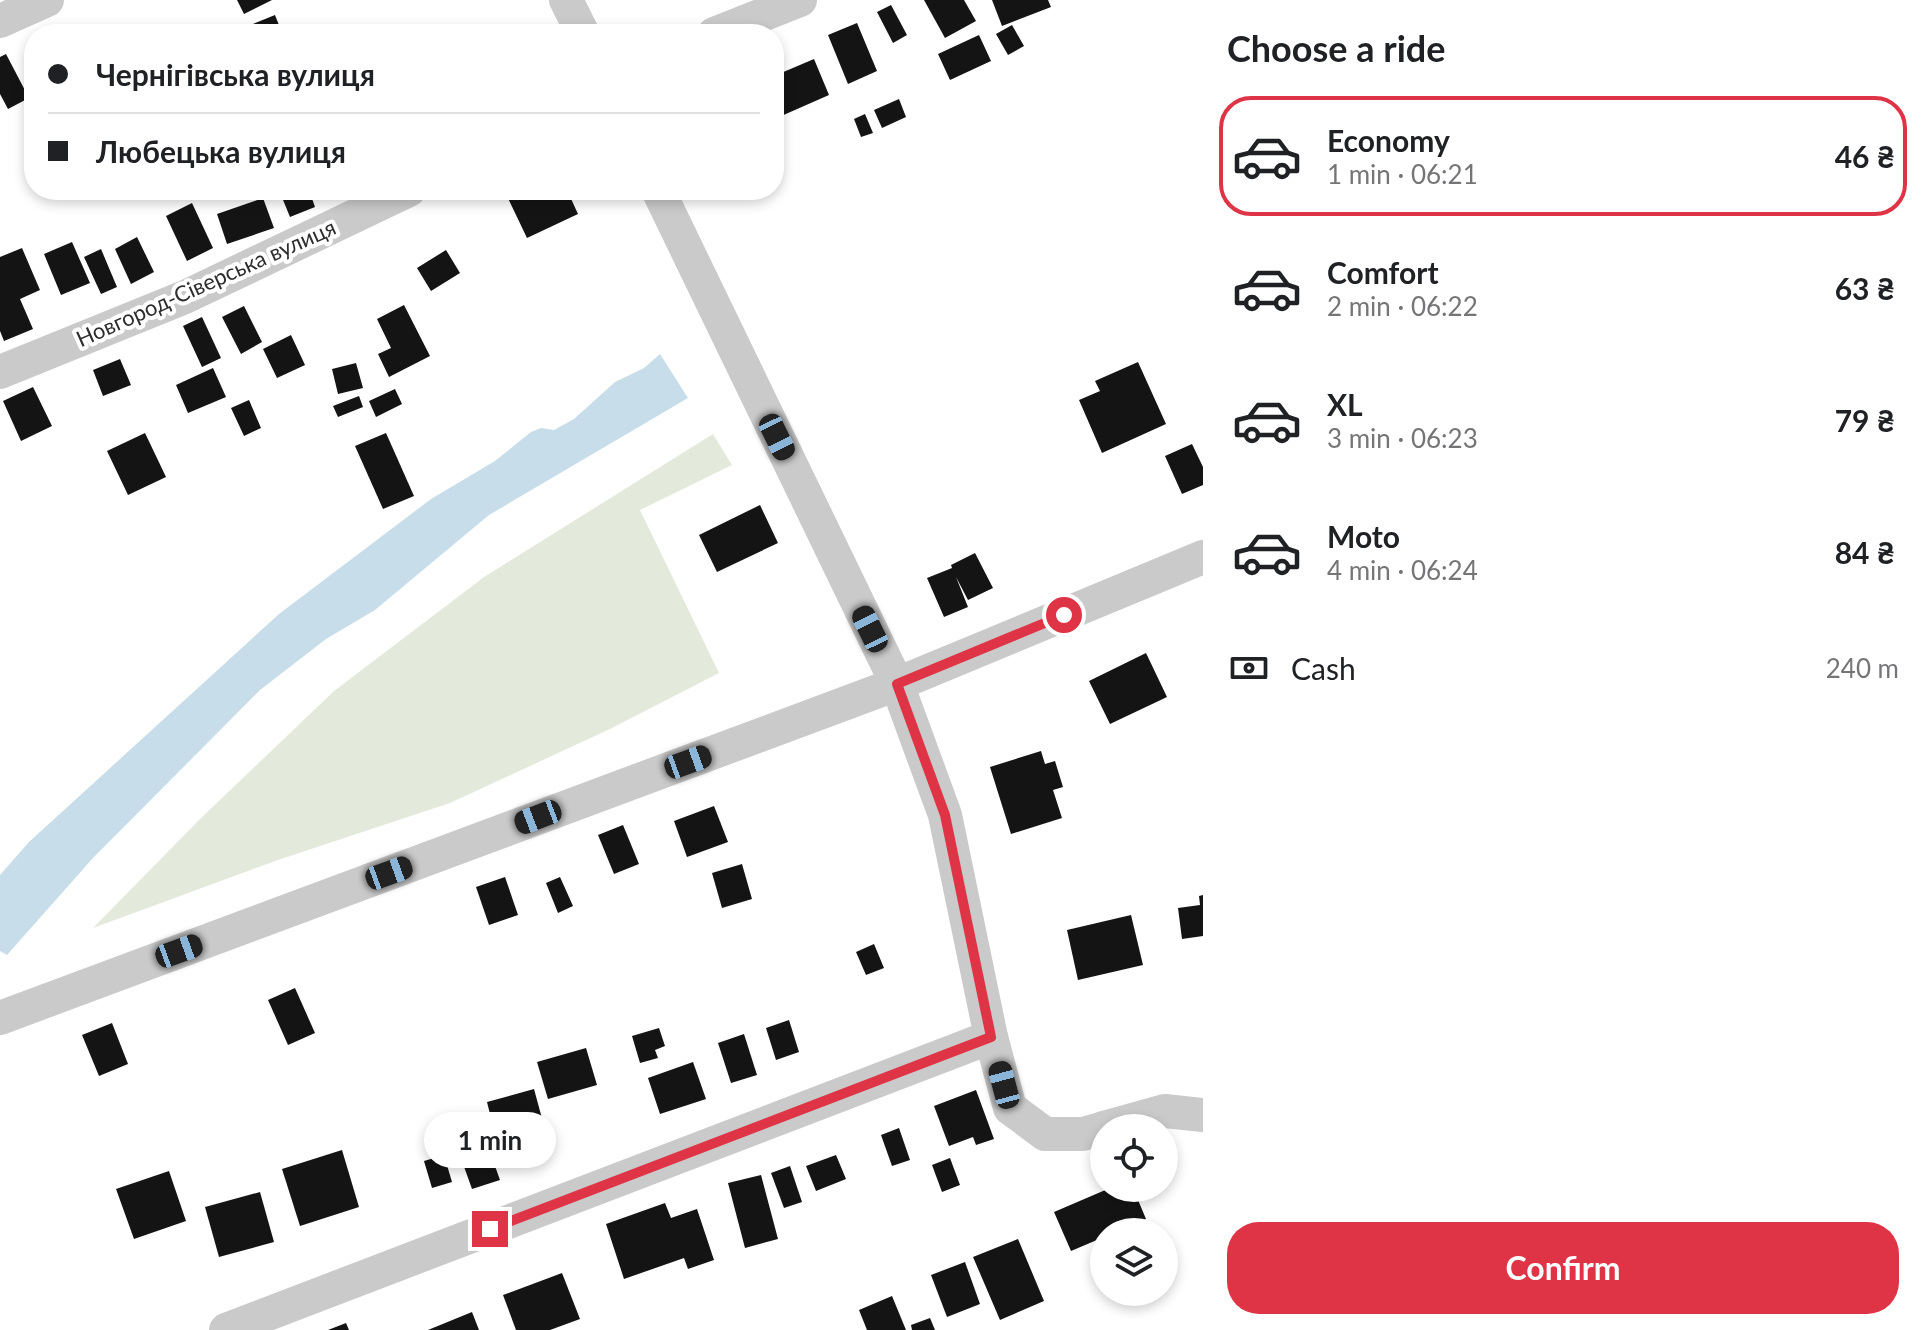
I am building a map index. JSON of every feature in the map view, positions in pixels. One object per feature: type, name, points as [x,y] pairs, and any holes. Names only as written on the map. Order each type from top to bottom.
[{"type":"street","points":[[0,21],[47,0]]},
{"type":"street","points":[[566,0],[578,24]]},
{"type":"street","points":[[739,24],[800,0]]},
{"type":"street","name":"Новгород-Сіверська вулиця","points":[[0,372],[185,297],[388,200]]},
{"type":"street","points":[[663,200],[897,684],[945,815],[991,1037],[1010,1108],[1045,1134],[1090,1131]]},
{"type":"street","points":[[0,1018],[897,684],[1203,557]]},
{"type":"street","points":[[226,1330],[991,1037]]},
{"type":"street","points":[[1154,1114],[1165,1111],[1203,1115]]},
{"type":"green space","points":[[713,434],[732,465],[640,510],[719,673],[610,729],[450,803],[278,860],[93,928],[200,819],[334,691],[484,577]]},
{"type":"water","points":[[660,354],[688,398],[489,515],[375,610],[326,639],[260,690],[93,858],[7,955],[0,951],[0,875],[29,842],[279,614],[431,499],[495,461],[531,432],[541,428],[554,430],[574,419],[615,382],[644,368]]},
{"type":"building","points":[[237,0],[272,0],[244,14]]},
{"type":"building","points":[[924,0],[964,0],[976,21],[945,38]]},
{"type":"building","points":[[992,0],[1048,0],[1051,7],[1002,26]]},
{"type":"building","points":[[891,5],[907,35],[893,43],[877,12]]},
{"type":"building","points":[[275,15],[278,24],[253,24]]},
{"type":"building","points":[[857,23],[877,71],[848,84],[828,35]]},
{"type":"building","points":[[1012,25],[1024,46],[1008,55],[996,34]]},
{"type":"building","points":[[979,35],[991,61],[950,80],[938,54]]},
{"type":"building","points":[[6,54],[24,88],[24,101],[8,109],[0,94],[0,57]]},
{"type":"building","points":[[814,59],[829,95],[784,115],[784,72]]},
{"type":"building","points":[[899,99],[906,117],[882,128],[874,110]]},
{"type":"building","points":[[865,114],[873,133],[861,137],[854,119]]},
{"type":"building","points":[[264,200],[274,228],[227,244],[217,214]]},
{"type":"building","points":[[283,200],[313,200],[315,207],[290,217]]},
{"type":"building","points":[[509,200],[572,200],[578,214],[527,238]]},
{"type":"building","points":[[192,203],[213,248],[187,261],[166,216]]},
{"type":"building","points":[[137,237],[154,272],[131,284],[115,249]]},
{"type":"building","points":[[72,242],[90,283],[61,295],[44,254]]},
{"type":"building","points":[[22,248],[40,290],[20,299],[33,329],[4,341],[0,331],[0,257]]},
{"type":"building","points":[[101,249],[117,287],[101,294],[84,257]]},
{"type":"building","points":[[446,250],[460,273],[431,291],[417,268]]},
{"type":"building","points":[[404,305],[430,356],[389,377],[378,354],[391,348],[377,319]]},
{"type":"building","points":[[244,306],[262,342],[241,354],[222,317]]},
{"type":"building","points":[[202,317],[221,358],[202,367],[183,326]]},
{"type":"building","points":[[291,335],[305,365],[277,378],[263,349]]},
{"type":"building","points":[[120,359],[131,385],[103,396],[93,370]]},
{"type":"building","points":[[1138,362],[1166,424],[1102,453],[1079,400],[1100,391],[1095,381]]},
{"type":"building","points":[[356,363],[363,388],[338,394],[332,369]]},
{"type":"building","points":[[213,368],[226,397],[188,413],[176,385]]},
{"type":"building","points":[[33,387],[52,426],[21,441],[3,401]]},
{"type":"building","points":[[395,389],[402,404],[376,417],[369,401]]},
{"type":"building","points":[[359,396],[363,407],[338,417],[333,406]]},
{"type":"building","points":[[249,400],[261,428],[244,436],[231,408]]},
{"type":"building","points":[[145,433],[166,477],[128,495],[107,451]]},
{"type":"building","points":[[386,433],[414,496],[383,509],[355,446]]},
{"type":"building","points":[[1192,444],[1203,467],[1203,485],[1182,494],[1165,456]]},
{"type":"building","points":[[760,505],[778,543],[717,572],[699,535]]},
{"type":"building","points":[[975,553],[993,588],[968,600],[956,577],[968,607],[944,617],[927,578],[952,568],[951,565]]},
{"type":"building","points":[[1146,653],[1167,697],[1110,724],[1089,681]]},
{"type":"building","points":[[1041,751],[1045,764],[1055,761],[1063,787],[1053,790],[1062,818],[1011,834],[990,767]]},
{"type":"building","points":[[714,806],[728,842],[687,857],[674,821]]},
{"type":"building","points":[[623,825],[639,864],[614,874],[598,835]]},
{"type":"building","points":[[742,864],[752,899],[722,908],[712,873]]},
{"type":"building","points":[[505,877],[518,915],[489,925],[476,887]]},
{"type":"building","points":[[560,877],[573,906],[558,913],[546,883]]},
{"type":"building","points":[[1203,895],[1203,936],[1182,939],[1178,908],[1200,905],[1199,896]]},
{"type":"building","points":[[1131,915],[1143,965],[1078,980],[1067,930]]},
{"type":"building","points":[[874,944],[884,968],[866,975],[856,952]]},
{"type":"building","points":[[295,988],[315,1033],[288,1045],[268,1000]]},
{"type":"building","points":[[789,1020],[799,1052],[776,1060],[766,1028]]},
{"type":"building","points":[[112,1023],[128,1064],[99,1076],[82,1035]]},
{"type":"building","points":[[659,1028],[665,1046],[655,1050],[658,1058],[640,1063],[632,1036]]},
{"type":"building","points":[[744,1034],[757,1075],[731,1083],[718,1043]]},
{"type":"building","points":[[586,1048],[597,1085],[548,1099],[537,1062]]},
{"type":"building","points":[[693,1062],[706,1099],[660,1114],[648,1078]]},
{"type":"building","points":[[534,1089],[550,1148],[515,1158],[509,1138],[497,1142],[487,1102]]},
{"type":"building","points":[[976,1090],[994,1139],[976,1145],[973,1137],[949,1146],[934,1106]]},
{"type":"building","points":[[899,1128],[910,1160],[892,1166],[881,1135]]},
{"type":"building","points":[[485,1138],[500,1180],[472,1189],[457,1147]]},
{"type":"building","points":[[342,1150],[359,1207],[300,1226],[282,1169]]},
{"type":"building","points":[[444,1155],[452,1182],[432,1188],[424,1161]]},
{"type":"building","points":[[836,1155],[846,1179],[816,1191],[806,1166]]},
{"type":"building","points":[[950,1158],[960,1185],[942,1192],[932,1165]]},
{"type":"building","points":[[790,1166],[802,1202],[784,1208],[771,1173]]},
{"type":"building","points":[[169,1171],[186,1221],[134,1239],[116,1189]]},
{"type":"building","points":[[761,1175],[778,1239],[745,1248],[728,1183]]},
{"type":"building","points":[[260,1192],[274,1242],[219,1257],[205,1207]]},
{"type":"building","points":[[1090,1197],[1090,1202],[1139,1202],[1146,1218],[1090,1218],[1090,1243],[1071,1251],[1054,1212]]},
{"type":"building","points":[[665,1203],[671,1218],[697,1209],[714,1260],[688,1269],[684,1258],[624,1279],[606,1224]]},
{"type":"building","points":[[1018,1239],[1044,1301],[1000,1320],[973,1257]]},
{"type":"building","points":[[965,1262],[980,1304],[947,1317],[931,1275]]},
{"type":"building","points":[[562,1273],[580,1319],[550,1330],[516,1330],[503,1295]]},
{"type":"building","points":[[892,1296],[906,1330],[867,1330],[859,1310]]},
{"type":"building","points":[[472,1312],[479,1330],[428,1330]]},
{"type":"building","points":[[930,1318],[935,1330],[912,1330],[911,1325]]},
{"type":"building","points":[[346,1323],[349,1330],[328,1330]]},
{"type":"route","points":[[490,1229],[991,1037],[945,815],[897,684],[1064,615]]}]
